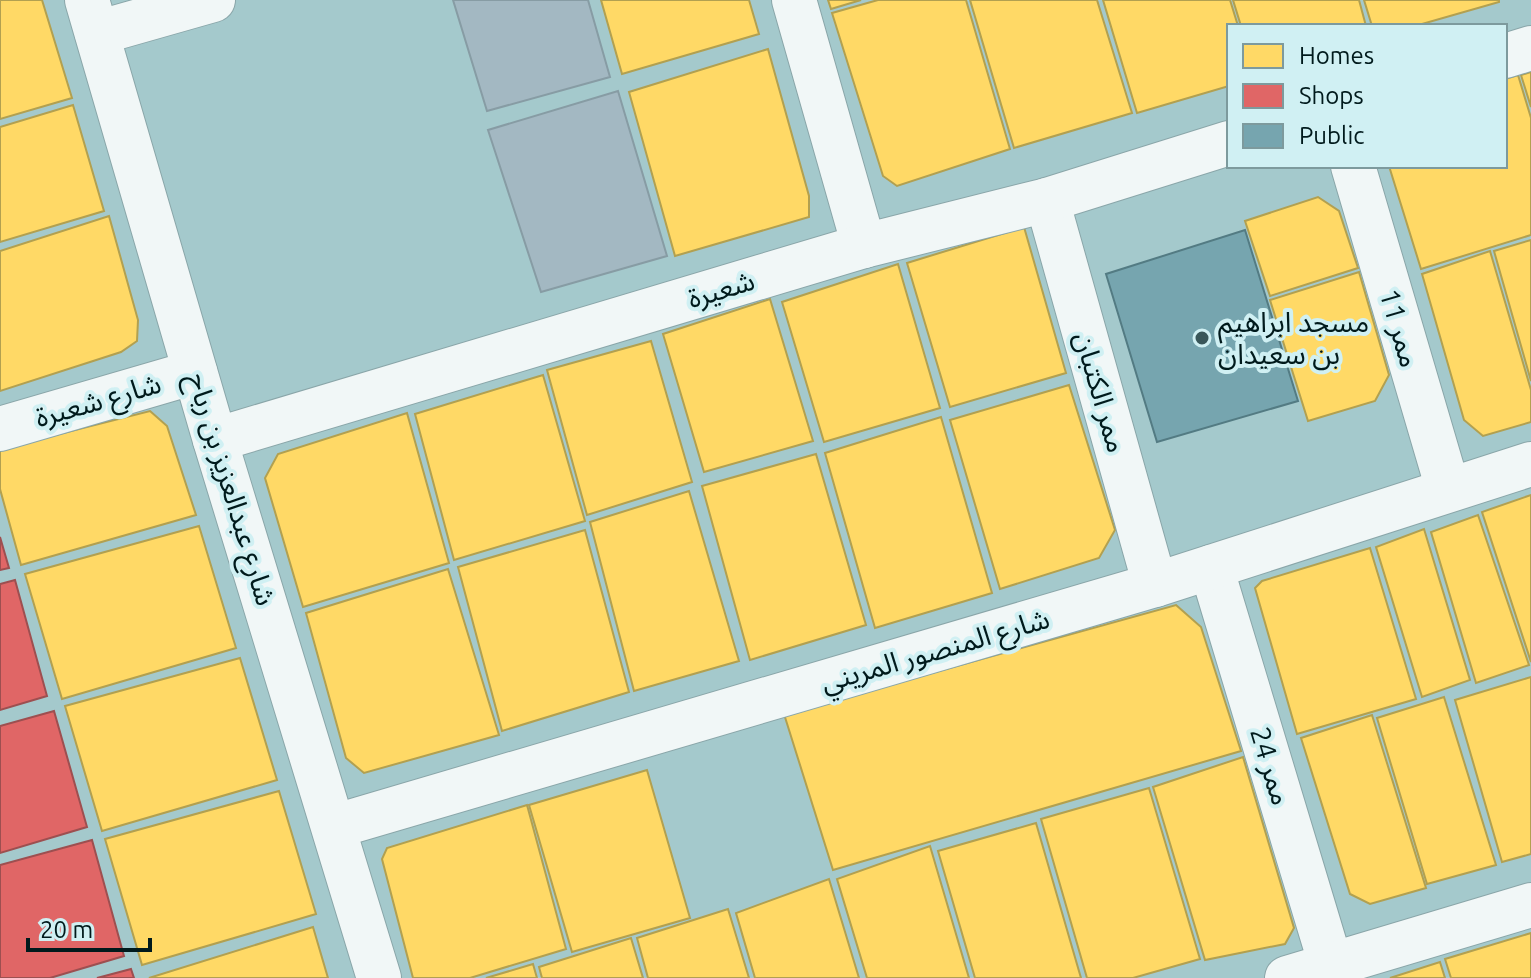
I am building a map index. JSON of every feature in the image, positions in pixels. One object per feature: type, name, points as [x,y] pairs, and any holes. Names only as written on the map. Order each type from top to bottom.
[{"type":"street","points":[[92,17],[213,0]]},
{"type":"street","points":[[794,0],[864,246]]},
{"type":"street","name":"شارع عبدالعزيز بن رباح","points":[[92,17],[215,440],[336,826],[379,978]]},
{"type":"street","points":[[1507,55],[1531,48]]},
{"type":"street","name":"شعيرة","points":[[215,440],[864,246],[1047,200],[1227,144]]},
{"type":"street","name":"ممر 11","points":[[1354,168],[1448,489]]},
{"type":"street","name":"ممر الكتبان","points":[[1047,200],[1155,585]]},
{"type":"street","name":"شارع شعيرة","points":[[0,429],[195,372]]},
{"type":"street","name":"شارع المنصور المريني","points":[[336,826],[1155,585],[1531,464]]},
{"type":"street","name":"ممر 24","points":[[1211,567],[1331,965]]},
{"type":"street","points":[[1287,978],[1531,905]]},
{"type":"building: Homes","points":[[0,0],[42,0],[72,98],[0,119]]},
{"type":"building: Homes","points":[[601,0],[749,0],[759,34],[622,74]]},
{"type":"building: Homes","points":[[828,0],[861,0],[831,9]]},
{"type":"building: Homes","points":[[878,0],[966,0],[1010,149],[897,186],[883,176],[832,13]]},
{"type":"building: Homes","points":[[970,0],[1097,0],[1132,113],[1014,148]]},
{"type":"building: Homes","points":[[1103,0],[1230,0],[1237,24],[1227,24],[1227,87],[1137,113]]},
{"type":"building: Homes","points":[[1233,0],[1359,0],[1365,24],[1240,24]]},
{"type":"building: Homes","points":[[1364,0],[1499,0],[1422,24],[1371,24]]},
{"type":"building: Homes","points":[[768,49],[809,196],[809,217],[675,256],[629,92]]},
{"type":"building: Homes","points":[[1531,72],[1531,107],[1521,75]]},
{"type":"building: Homes","points":[[1518,75],[1531,118],[1531,235],[1421,269],[1390,168],[1507,168],[1507,78]]},
{"type":"building: Homes","points":[[73,105],[104,211],[0,242],[0,127]]},
{"type":"building: Homes","points":[[1318,197],[1339,211],[1358,268],[1270,296],[1245,221]]},
{"type":"building: Homes","points":[[109,216],[138,320],[137,341],[121,352],[0,391],[0,251]]},
{"type":"building: Homes","points":[[1024,227],[1066,373],[950,407],[907,263]]},
{"type":"building: Homes","points":[[1531,240],[1531,381],[1494,251]]},
{"type":"building: Homes","points":[[1490,251],[1531,390],[1531,422],[1483,436],[1464,420],[1422,274]]},
{"type":"building: Homes","points":[[898,264],[940,408],[824,442],[782,302]]},
{"type":"building: Homes","points":[[1359,272],[1389,375],[1375,401],[1308,421],[1270,300]]},
{"type":"building: Homes","points":[[770,299],[813,441],[704,472],[663,334]]},
{"type":"building: Homes","points":[[651,341],[692,482],[587,515],[547,370]]},
{"type":"building: Homes","points":[[543,375],[585,521],[454,560],[415,414]]},
{"type":"building: Homes","points":[[1069,385],[1115,530],[1099,558],[1000,589],[950,420]]},
{"type":"building: Homes","points":[[150,411],[167,426],[196,515],[21,565],[0,489],[0,449]]},
{"type":"building: Homes","points":[[407,413],[449,563],[303,607],[265,478],[278,454]]},
{"type":"building: Homes","points":[[941,417],[992,593],[875,628],[825,453]]},
{"type":"building: Homes","points":[[816,454],[866,625],[750,660],[702,486]]},
{"type":"building: Homes","points":[[689,491],[739,661],[634,691],[590,522]]},
{"type":"building: Homes","points":[[1531,495],[1531,662],[1482,512]]},
{"type":"building: Homes","points":[[1478,515],[1529,665],[1476,683],[1431,532]]},
{"type":"building: Homes","points":[[199,526],[236,648],[62,699],[25,574]]},
{"type":"building: Homes","points":[[1424,529],[1470,680],[1422,697],[1376,547]]},
{"type":"building: Homes","points":[[585,530],[629,692],[502,731],[458,567]]},
{"type":"building: Homes","points":[[1370,548],[1416,699],[1297,734],[1255,588],[1262,581]]},
{"type":"building: Homes","points":[[448,569],[499,735],[364,773],[346,758],[306,613]]},
{"type":"building: Homes","points":[[1176,605],[1201,627],[1241,751],[833,870],[784,714]]},
{"type":"building: Homes","points":[[240,658],[277,780],[102,831],[65,706]]},
{"type":"building: Homes","points":[[1531,677],[1531,854],[1502,862],[1455,700]]},
{"type":"building: Homes","points":[[1444,697],[1496,865],[1427,884],[1377,718]]},
{"type":"building: Homes","points":[[1372,715],[1426,888],[1370,904],[1350,894],[1301,738]]},
{"type":"building: Homes","points":[[1243,757],[1294,928],[1285,944],[1205,960],[1153,787]]},
{"type":"building: Homes","points":[[647,770],[690,918],[572,952],[529,805]]},
{"type":"building: Homes","points":[[1149,788],[1200,959],[1133,978],[1087,978],[1041,819]]},
{"type":"building: Homes","points":[[279,791],[316,914],[142,965],[105,839]]},
{"type":"building: Homes","points":[[527,805],[566,949],[470,978],[413,978],[382,859],[387,848]]},
{"type":"building: Homes","points":[[1036,823],[1081,978],[975,978],[938,851]]},
{"type":"building: Homes","points":[[930,846],[969,978],[867,978],[837,879]]},
{"type":"building: Homes","points":[[829,879],[859,978],[755,978],[736,913]]},
{"type":"building: Homes","points":[[728,909],[749,978],[648,978],[637,938]]},
{"type":"building: Homes","points":[[313,927],[328,978],[149,978]]},
{"type":"building: Homes","points":[[1531,933],[1531,978],[1451,978],[1445,959]]},
{"type":"building: Homes","points":[[631,938],[643,978],[542,978],[539,967]]},
{"type":"building: Homes","points":[[1440,962],[1445,978],[1390,978]]},
{"type":"building: Homes","points":[[533,964],[537,978],[486,978]]},
{"type":"building: Shops","points":[[0,537],[9,568],[0,570]]},
{"type":"building: Shops","points":[[15,580],[47,696],[0,710],[0,584]]},
{"type":"building: Shops","points":[[54,711],[87,827],[0,853],[0,726]]},
{"type":"building: Shops","points":[[92,840],[124,956],[50,978],[0,978],[0,865]]},
{"type":"building: Shops","points":[[131,969],[134,978],[97,978]]},
{"type":"building: Public","name":"مسجد ابراهيم بن سعيدان","points":[[1245,230],[1298,401],[1157,442],[1106,274]]},
{"type":"building: Other","points":[[453,0],[588,0],[610,77],[487,111]]},
{"type":"building: Other","points":[[618,91],[667,256],[541,292],[488,130]]},
{"type":"place","name":"مسجد ابراهيم بن سعيدان","points":[[1202,338]]}]
